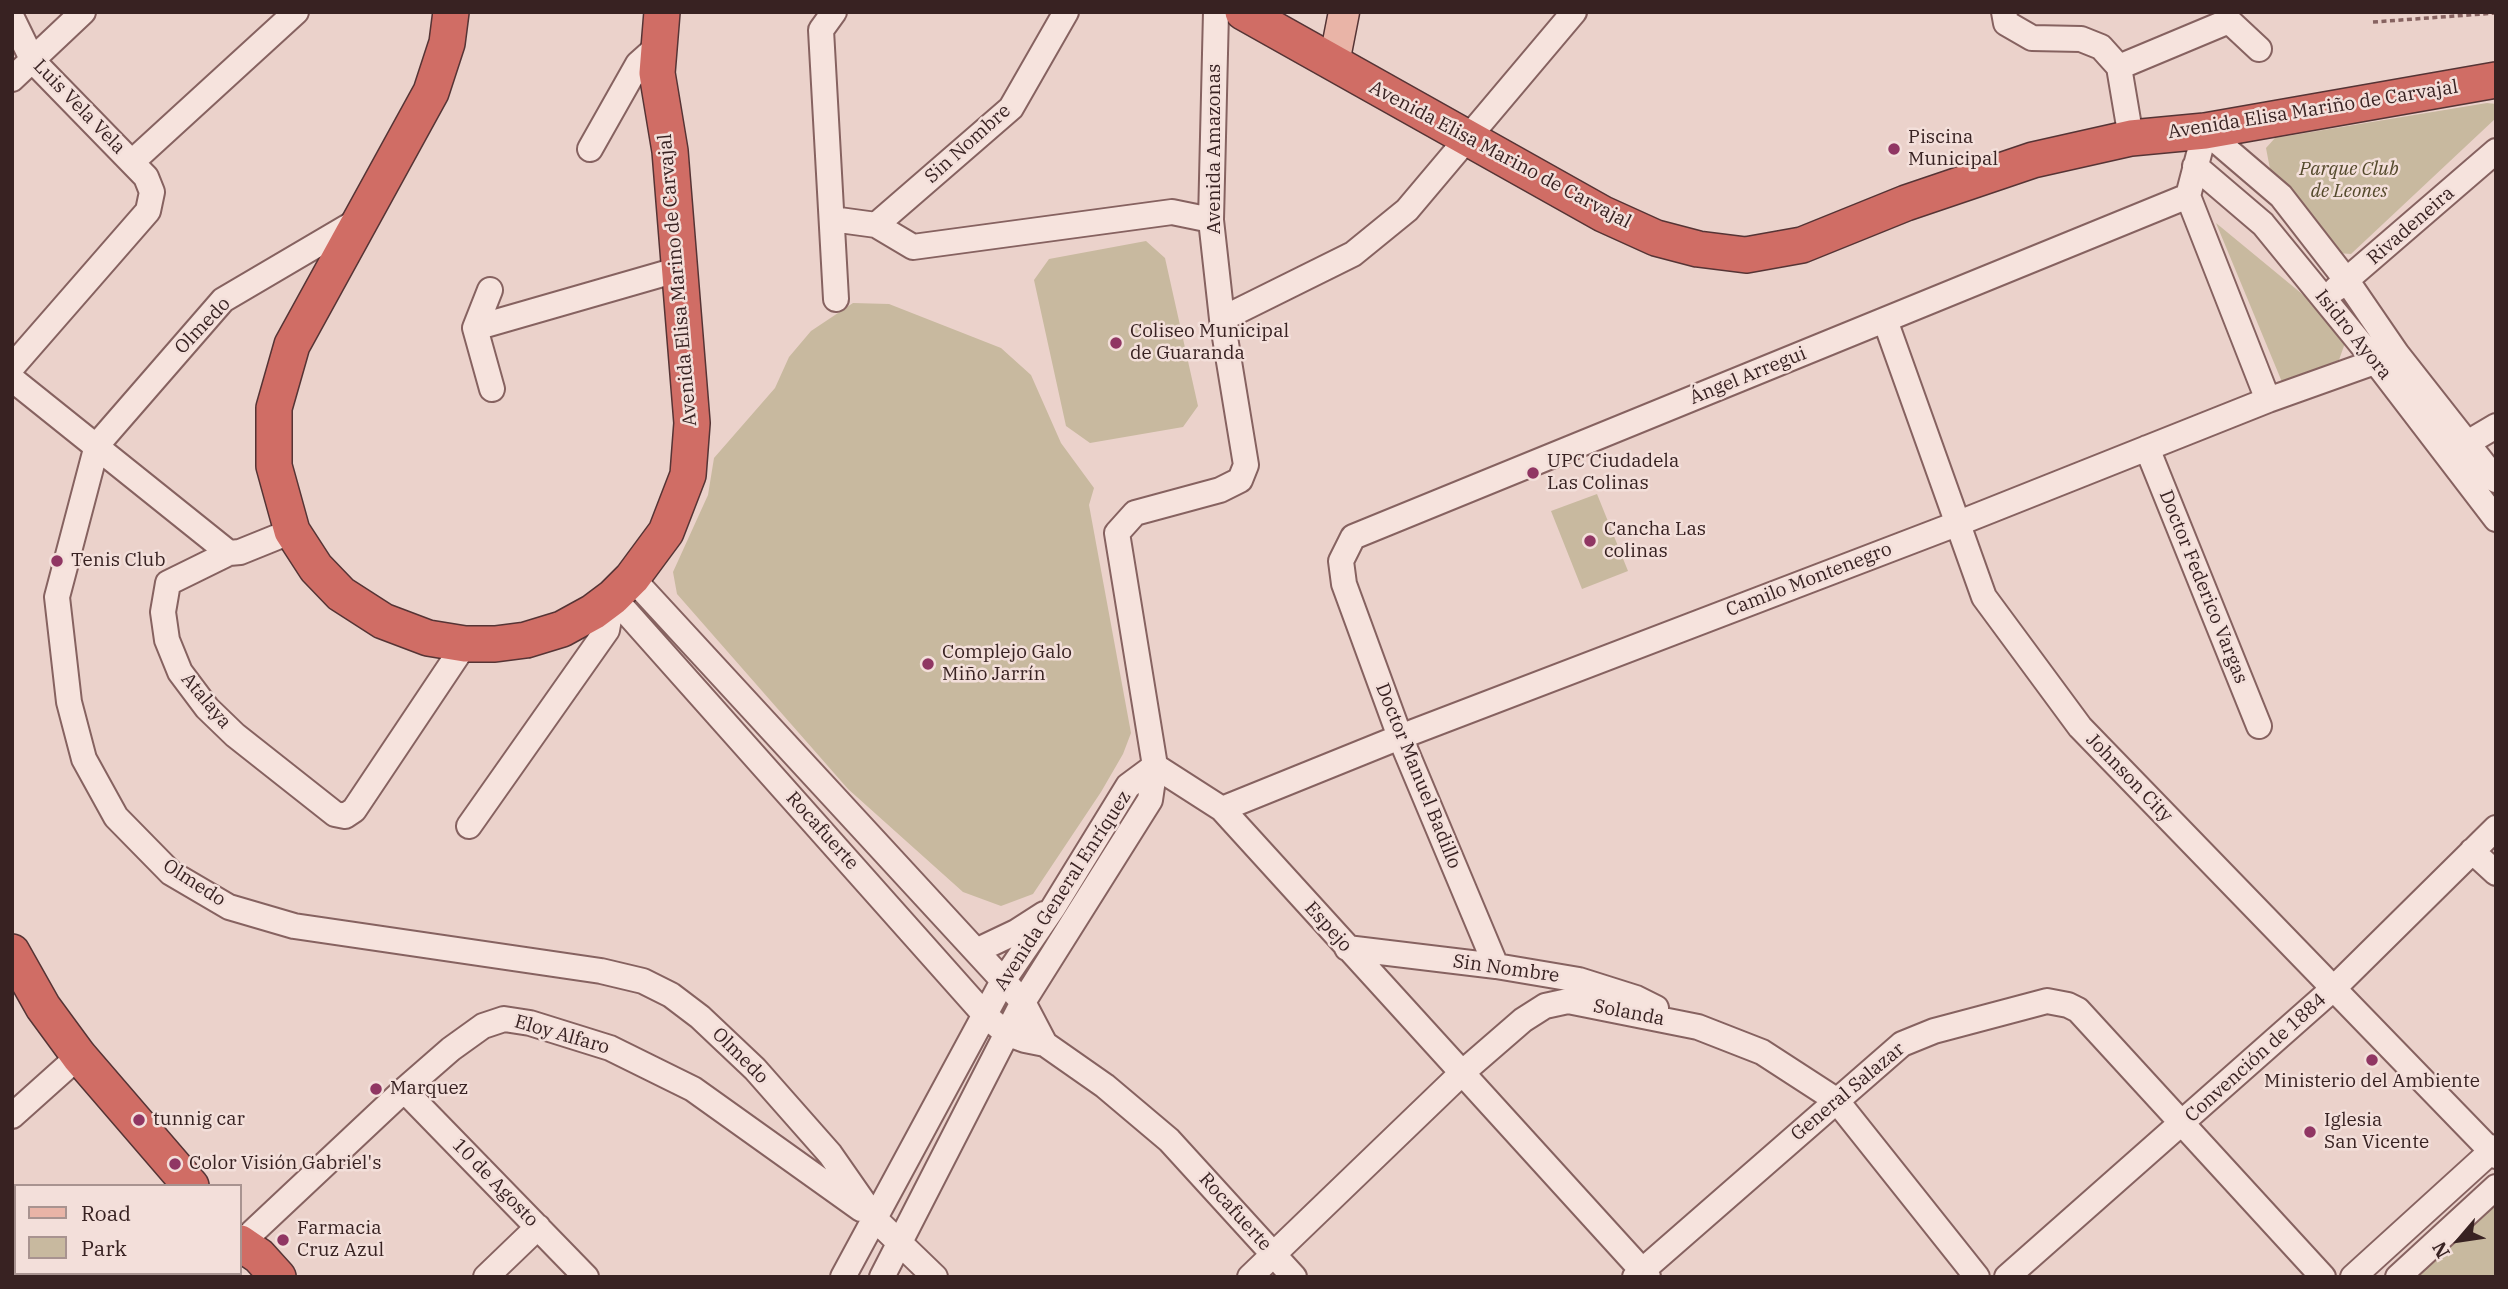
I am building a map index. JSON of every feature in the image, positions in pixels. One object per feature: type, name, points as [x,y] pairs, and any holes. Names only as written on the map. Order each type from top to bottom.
[{"type":"highway","name":"Avenida Elisa Marino de Carvajal","points":[[451,12],[447,43],[431,92],[292,345],[274,408],[274,466],[292,530],[316,568],[341,594],[383,621],[428,638],[465,644],[495,645],[526,640],[562,629],[593,612],[622,587],[666,532],[688,475],[692,423],[670,151],[657,73],[657,47],[662,12]]},
{"type":"highway","name":"Avenida Elisa Marino de Carvajal","points":[[1243,12],[1603,214],[1657,238],[1698,249],[1746,254],[1802,246],[1906,203],[2033,160],[2131,138]]},
{"type":"highway","name":"Avenida Elisa Mariño de Carvajal","points":[[2131,138],[2205,131],[2496,80]]},
{"type":"highway","points":[[12,952],[43,1007],[79,1056],[189,1184]]},
{"type":"highway","points":[[242,1244],[259,1256],[278,1277]]},
{"type":"highway","points":[[242,1250],[247,1268],[255,1277]]},
{"type":"main road","points":[[1334,63],[1344,19]]},
{"type":"street","points":[[12,79],[83,12]]},
{"type":"street","points":[[131,162],[296,12]]},
{"type":"street","points":[[834,12],[821,30],[836,299]]},
{"type":"street","name":"Sin Nombre","points":[[876,225],[1011,108],[1066,12]]},
{"type":"street","name":"Avenida Amazonas","points":[[1155,766],[1116,533],[1135,513],[1220,490],[1240,480],[1246,465],[1222,319],[1211,220],[1216,12]]},
{"type":"street","points":[[1222,319],[1353,254],[1407,210],[1574,12]]},
{"type":"street","points":[[2004,12],[2006,23],[2032,38],[2081,39],[2101,47],[2119,67],[2131,138]]},
{"type":"street","points":[[2119,67],[2227,17],[2259,49]]},
{"type":"street","name":"Luis Vela Vela","points":[[12,19],[33,61],[146,177],[152,192],[148,211],[12,367]]},
{"type":"street","points":[[590,149],[638,64],[657,47]]},
{"type":"street","points":[[2205,131],[2189,196],[2268,400]]},
{"type":"street","name":"Isidro Ayora","points":[[2205,131],[2281,196],[2347,281],[2386,358]]},
{"type":"street","name":"Rivadeneira","points":[[2323,298],[2347,281],[2496,151]]},
{"type":"street","name":"Isidro Ayora","points":[[2195,166],[2263,224],[2323,298],[2386,358],[2456,449],[2496,519]]},
{"type":"street","name":"Ángel Arregui","points":[[1344,584],[1340,561],[1353,537],[2189,196]]},
{"type":"street","points":[[832,219],[876,225],[913,247],[1172,212],[1211,220]]},
{"type":"street","name":"Olmedo","points":[[359,220],[223,300],[97,444],[57,597],[69,702],[84,759],[116,817],[171,873],[229,907],[294,926],[601,971],[643,981],[671,995],[701,1017],[755,1069],[830,1154],[876,1220],[935,1277]]},
{"type":"street","points":[[475,328],[680,269]]},
{"type":"street","points":[[490,290],[475,328],[492,389]]},
{"type":"street","name":"Johnson City","points":[[1885,320],[1984,597],[2080,727],[2494,1152]]},
{"type":"street","name":"Camilo Montenegro","points":[[1222,809],[1400,737],[1959,523],[2268,400],[2386,358]]},
{"type":"street","points":[[12,379],[97,444],[229,553],[240,552],[292,530]]},
{"type":"street","points":[[2456,449],[2496,426]]},
{"type":"street","name":"Doctor Federico Vargas","points":[[2147,448],[2259,726]]},
{"type":"street","name":"Isidro Ayora","points":[[2456,449],[2496,480]]},
{"type":"street","name":"Atalaya","points":[[229,553],[168,583],[163,612],[167,640],[180,672],[207,708],[235,735],[335,814],[345,816],[354,810],[465,644]]},
{"type":"street","name":"Doctor Manuel Badillo","points":[[1344,584],[1400,737],[1496,966]]},
{"type":"street","points":[[469,825],[607,630],[622,587]]},
{"type":"street","name":"Rocafuerte","points":[[622,587],[976,951],[1023,1002],[1045,1044]]},
{"type":"street","name":"Rocafuerte","points":[[622,587],[985,1015],[1006,1033],[1045,1044],[1105,1086],[1169,1140],[1294,1277]]},
{"type":"street","name":"Avenida General Enríquez","points":[[843,1277],[1003,981],[1053,908],[1128,786],[1155,766]]},
{"type":"street","name":"Avenida General Enríquez","points":[[882,1277],[1023,1002],[1150,800],[1155,766]]},
{"type":"street","name":"Espejo","points":[[1155,766],[1222,809],[1463,1072],[1642,1275]]},
{"type":"street","name":"Convención de 1884","points":[[2007,1277],[2334,988],[2496,828]]},
{"type":"street","points":[[2472,851],[2496,873]]},
{"type":"street","points":[[976,951],[1030,924],[1053,908]]},
{"type":"street","name":"Sin Nombre","points":[[1347,948],[1496,966],[1579,980],[1636,998],[1698,1027]]},
{"type":"street","name":"Solanda","points":[[1250,1277],[1463,1072],[1523,1020],[1545,1006],[1568,1001],[1698,1027],[1762,1052],[1836,1100],[1977,1277]]},
{"type":"street","name":"General Salazar","points":[[1642,1275],[1902,1044],[1934,1031],[2048,1001],[2078,1010],[2323,1277]]},
{"type":"street","name":"Eloy Alfaro","points":[[242,1241],[451,1049],[483,1026],[504,1019],[530,1023],[610,1048],[694,1089],[876,1220]]},
{"type":"street","points":[[12,1116],[79,1056]]},
{"type":"street","name":"10 de Agosto","points":[[404,1090],[586,1277]]},
{"type":"street","points":[[2353,1277],[2494,1152]]},
{"type":"street","points":[[2398,1277],[2496,1187]]},
{"type":"street","points":[[486,1277],[538,1227]]},
{"type":"path","points":[[2372,22],[2496,13]]},
{"type":"green space","name":"Parque Club de Leones","points":[[2487,103],[2496,104],[2496,118],[2351,254],[2337,253],[2270,169],[2266,148],[2275,138]]},
{"type":"green space","points":[[2216,223],[2307,298],[2345,343],[2339,360],[2282,382]]},
{"type":"green space","name":"Coliseo Municipal de Guaranda","points":[[1146,241],[1165,258],[1198,406],[1183,427],[1090,443],[1066,426],[1034,280],[1049,259]]},
{"type":"green space","name":"Complejo Galo Miño Jarrín","points":[[853,303],[889,304],[1001,348],[1031,375],[1061,443],[1094,488],[1089,505],[1131,733],[1123,754],[1101,792],[1033,894],[1001,906],[963,892],[848,789],[677,594],[673,572],[708,495],[714,458],[775,388],[789,357],[811,331]]},
{"type":"green space","name":"Cancha Las colinas","points":[[1597,494],[1628,571],[1582,589],[1551,511]]},
{"type":"green space","points":[[2496,1202],[2496,1277],[2415,1277]]},
{"type":"place","name":"Piscina Municipal","points":[[1894,149]]},
{"type":"place","name":"Coliseo Municipal de Guaranda","points":[[1116,343]]},
{"type":"place","name":"UPC Ciudadela Las Colinas","points":[[1533,473]]},
{"type":"place","name":"Cancha Las colinas","points":[[1590,541]]},
{"type":"place","name":"Tenis Club","points":[[57,561]]},
{"type":"place","name":"Complejo Galo Miño Jarrín","points":[[928,664]]},
{"type":"place","name":"Ministerio del Ambiente","points":[[2372,1060]]},
{"type":"place","name":"Marquez","points":[[376,1089]]},
{"type":"place","name":"tunnig car","points":[[139,1120]]},
{"type":"place","name":"Iglesia San Vicente","points":[[2310,1132]]},
{"type":"place","name":"Color Visión Gabriel's","points":[[175,1164]]},
{"type":"place","name":"Farmacia Cruz Azul","points":[[283,1240]]}]
